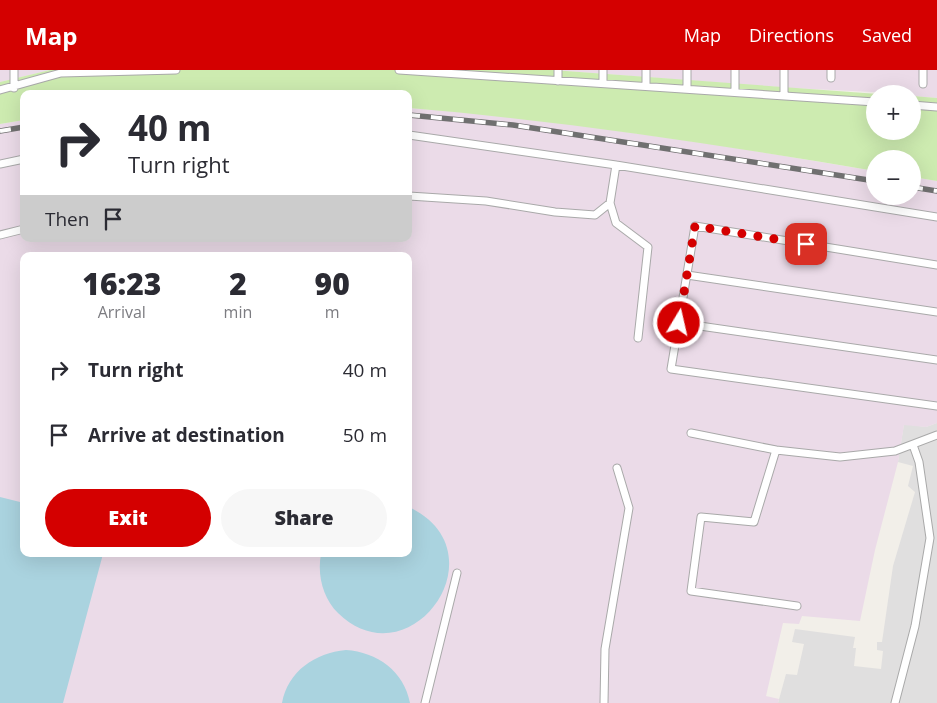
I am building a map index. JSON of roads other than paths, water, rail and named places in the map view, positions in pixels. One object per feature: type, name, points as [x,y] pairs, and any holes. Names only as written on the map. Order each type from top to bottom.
[{"type":"lane","points":[[14,70],[14,88]]},
{"type":"lane","points":[[0,90],[14,88],[61,72],[176,70]]},
{"type":"lane","points":[[399,70],[513,74],[558,81],[866,101]]},
{"type":"lane","points":[[558,70],[558,81]]},
{"type":"lane","points":[[603,70],[603,83]]},
{"type":"lane","points":[[646,70],[646,86]]},
{"type":"lane","points":[[687,70],[687,89]]},
{"type":"lane","points":[[735,70],[735,92]]},
{"type":"lane","points":[[784,70],[784,95]]},
{"type":"lane","points":[[923,70],[923,84]]},
{"type":"lane","points":[[921,106],[937,107]]},
{"type":"lane","points":[[412,136],[616,164],[937,217]]},
{"type":"lane","points":[[0,164],[20,160]]},
{"type":"lane","points":[[616,164],[610,203],[616,223],[648,247],[638,338]]},
{"type":"lane","points":[[412,196],[486,201],[555,212],[596,215],[610,203]]},
{"type":"lane","points":[[937,265],[695,226],[671,369],[937,406]]},
{"type":"lane","points":[[0,235],[20,230]]},
{"type":"lane","points":[[687,275],[937,312]]},
{"type":"lane","points":[[679,323],[937,360]]},
{"type":"lane","points":[[691,433],[776,450],[840,457],[895,451],[937,435]]},
{"type":"lane","points":[[894,703],[915,626],[930,538],[919,462],[913,445]]},
{"type":"lane","points":[[776,450],[754,522],[701,517],[691,591],[796,606]]},
{"type":"lane","points":[[604,703],[605,649],[628,508],[617,468]]},
{"type":"lane","points":[[425,703],[457,573]]},
{"type":"water","points":[[0,497],[20,502],[20,557],[102,557],[63,703],[0,703]]},
{"type":"water","points":[[412,509],[436,527],[448,552],[447,579],[436,603],[417,622],[393,632],[366,630],[338,613],[328,600],[322,586],[321,557],[412,557]]},
{"type":"water","points":[[346,650],[368,655],[387,665],[402,682],[410,703],[282,703],[290,682],[305,666],[324,655]]},
{"type":"railway","points":[[412,115],[513,125],[866,180]]},
{"type":"railway","points":[[0,131],[20,128]]},
{"type":"railway","points":[[921,188],[937,191]]}]
